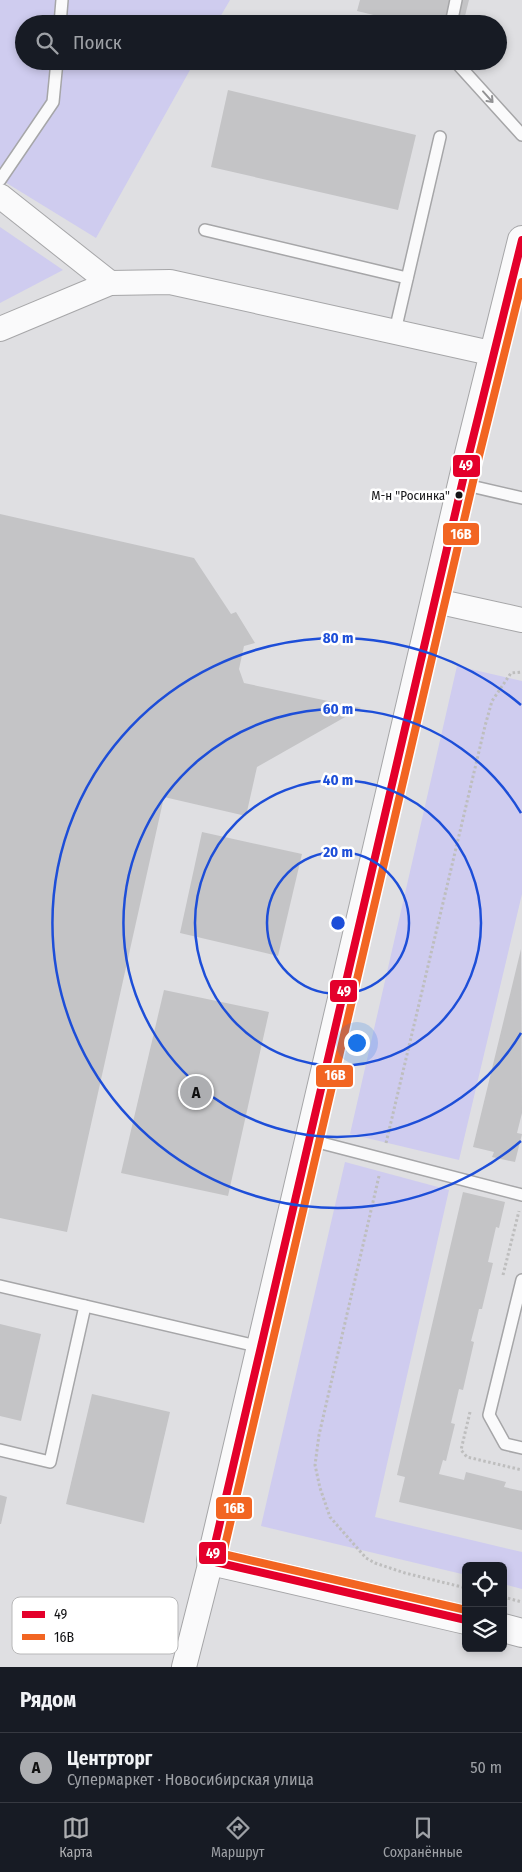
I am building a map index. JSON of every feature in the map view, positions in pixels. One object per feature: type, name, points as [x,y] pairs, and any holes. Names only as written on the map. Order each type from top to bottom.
[{"type":"street","points":[[0,196],[110,283]]},
{"type":"street","points":[[184,1667],[211,1561],[310,1140],[462,484],[522,240]]},
{"type":"street","points":[[0,329],[110,283],[170,282],[495,354]]},
{"type":"street","points":[[436,601],[522,620]]},
{"type":"street","points":[[211,1561],[462,1619]]},
{"type":"street","points":[[507,1629],[522,1633]]},
{"type":"lane","points":[[61,15],[62,0]]},
{"type":"lane","points":[[454,15],[456,0]]},
{"type":"lane","points":[[0,180],[53,102],[56,70]]},
{"type":"lane","points":[[463,70],[522,135]]},
{"type":"lane","points":[[395,331],[440,137]]},
{"type":"lane","points":[[205,230],[407,278]]},
{"type":"lane","points":[[462,484],[522,498]]},
{"type":"lane","points":[[310,1140],[522,1195]]},
{"type":"lane","points":[[522,1280],[489,1415],[505,1444],[522,1448]]},
{"type":"lane","points":[[0,1286],[261,1347]]},
{"type":"lane","points":[[0,1450],[50,1462],[85,1306]]},
{"type":"path","points":[[507,1598],[522,1602]]},
{"type":"shaded area","points":[[0,0],[230,0],[221,15],[15,15],[15,70],[190,70],[96,238],[0,179]]},
{"type":"shaded area","points":[[0,227],[63,270],[0,303]]},
{"type":"shaded area","points":[[457,666],[522,681],[522,894],[459,1160],[350,1134]]},
{"type":"shaded area","points":[[345,1162],[449,1190],[375,1517],[522,1552],[522,1589],[507,1585],[507,1562],[462,1562],[462,1574],[261,1526]]},
{"type":"building","points":[[360,0],[469,0],[465,15],[374,15],[357,11]]},
{"type":"building","points":[[228,90],[416,135],[398,210],[211,167]]},
{"type":"building","points":[[0,514],[194,558],[231,614],[236,612],[255,643],[244,646],[239,669],[244,683],[361,708],[257,767],[246,816],[164,797],[67,1232],[0,1218]]},
{"type":"building","points":[[202,832],[302,854],[278,956],[180,933]]},
{"type":"building","points":[[521,949],[522,1113],[517,1133],[522,1134],[515,1162],[492,1157],[494,1152],[473,1147]]},
{"type":"building","points":[[164,990],[269,1012],[228,1196],[121,1173]]},
{"type":"building","points":[[463,1192],[505,1202],[499,1228],[496,1227],[488,1262],[493,1263],[482,1309],[479,1309],[471,1341],[474,1342],[463,1390],[459,1389],[451,1423],[455,1424],[446,1461],[443,1460],[439,1474],[464,1480],[466,1472],[506,1482],[504,1487],[522,1491],[522,1530],[399,1502],[405,1477],[397,1475]]},
{"type":"building","points":[[0,1324],[41,1334],[21,1421],[0,1416]]},
{"type":"building","points":[[92,1394],[170,1412],[144,1523],[66,1504]]},
{"type":"building","points":[[0,1495],[7,1497],[1,1524],[0,1524]]},
{"type":"transit line","name":"49","points":[[462,1619],[211,1561],[469,454],[522,240]]},
{"type":"transit line","name":"16В","points":[[462,1609],[223,1554],[479,456],[522,282]]},
{"type":"place","name":"М-н \"Росинка\"","points":[[459,495]]},
{"type":"place","name":"Центрторг","points":[[196,1092]]}]
